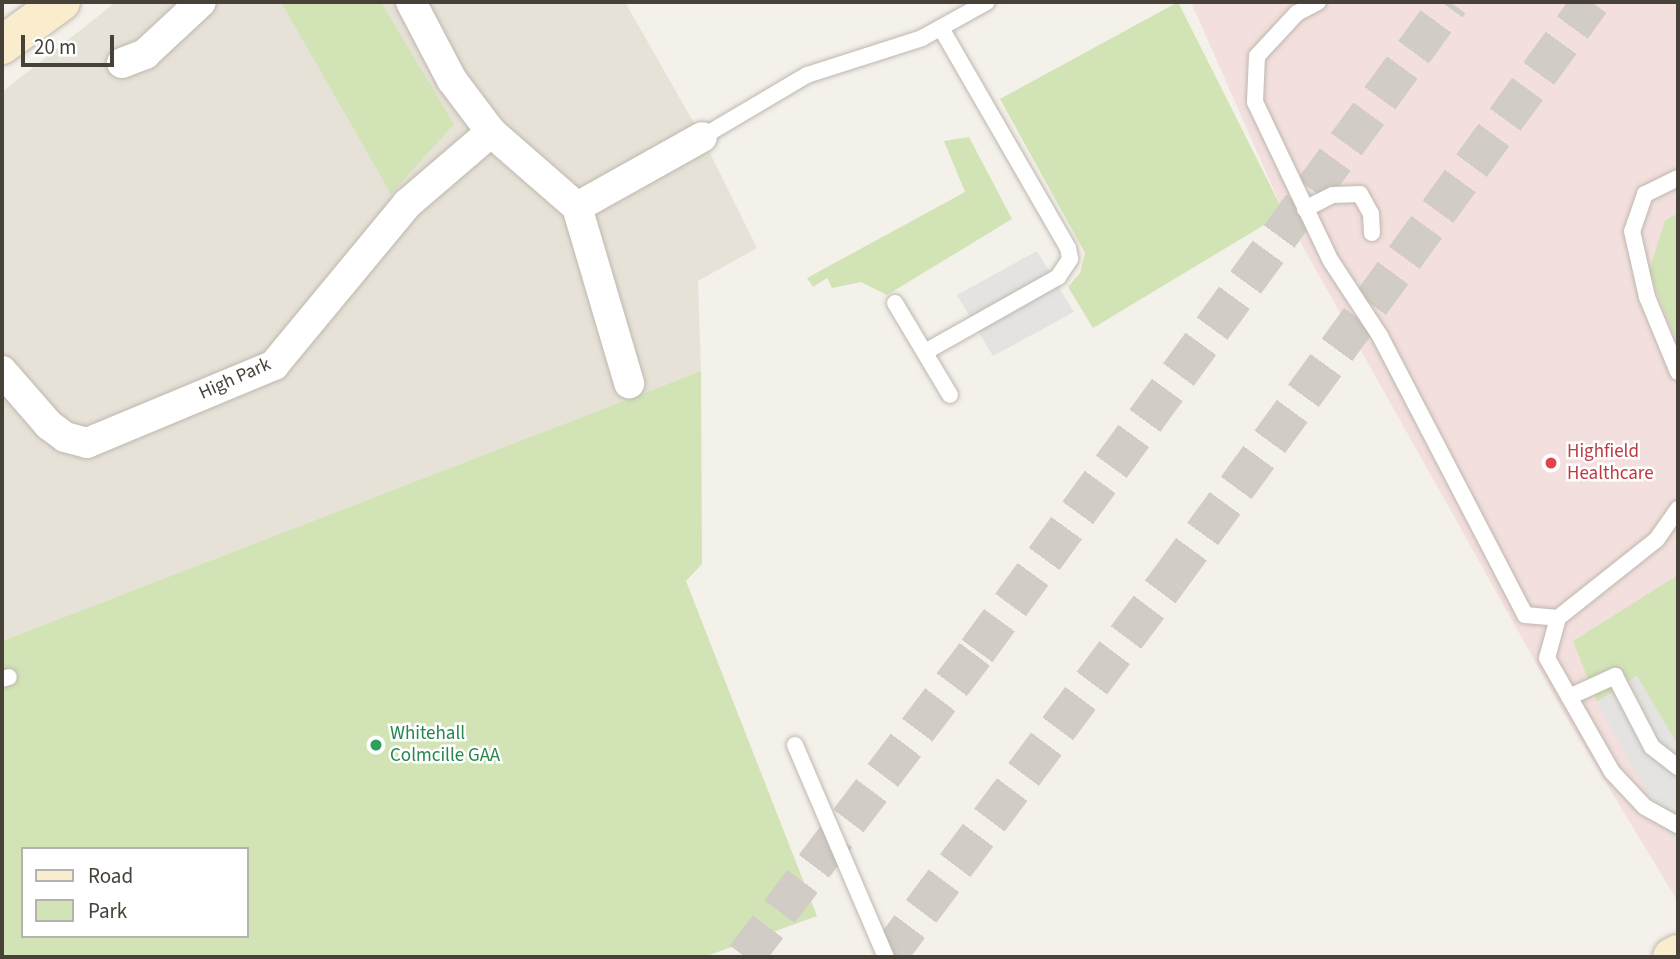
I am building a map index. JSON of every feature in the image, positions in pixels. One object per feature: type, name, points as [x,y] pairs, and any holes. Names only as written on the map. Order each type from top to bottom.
[{"type":"street","points":[[2,45],[61,2]]},
{"type":"street","points":[[122,63],[145,54],[201,2]]},
{"type":"street","points":[[411,2],[452,80],[491,132],[577,207],[629,383]]},
{"type":"street","name":"High Park","points":[[2,371],[49,425],[65,438],[87,443],[274,365],[407,204],[491,132]]},
{"type":"street","points":[[577,207],[702,137]]},
{"type":"street","points":[[1672,957],[1678,954]]},
{"type":"lane","points":[[702,137],[807,75],[922,38],[987,2]]},
{"type":"lane","points":[[1318,2],[1297,13],[1257,56],[1255,102],[1331,261],[1380,336],[1525,615],[1558,618]]},
{"type":"lane","points":[[925,352],[1058,276],[1070,259],[1068,248],[941,28]]},
{"type":"lane","points":[[1678,178],[1645,194],[1632,231],[1647,297],[1678,372]]},
{"type":"lane","points":[[1305,209],[1333,195],[1360,194],[1371,214],[1372,233]]},
{"type":"lane","points":[[895,303],[950,395]]},
{"type":"lane","points":[[1678,509],[1656,540],[1558,618],[1547,657],[1612,772],[1645,807],[1678,825]]},
{"type":"lane","points":[[1569,697],[1615,676],[1652,747],[1678,767]]},
{"type":"lane","points":[[795,746],[886,957]]},
{"type":"shaded area","points":[[116,2],[625,2],[702,137],[757,248],[698,281],[701,371],[2,641],[2,92]]},
{"type":"shaded area","name":"Highfield Healthcare","points":[[1191,2],[1678,2],[1678,902],[1564,713],[1284,213]]},
{"type":"shaded area","points":[[1037,251],[1074,312],[993,356],[957,295]]},
{"type":"shaded area","points":[[1637,676],[1678,745],[1678,849],[1597,702]]},
{"type":"green space","points":[[281,2],[381,2],[454,124],[391,194]]},
{"type":"green space","points":[[1178,2],[1284,213],[1093,328],[1068,287],[1080,273],[1085,253],[1000,99]]},
{"type":"green space","points":[[969,137],[1012,219],[887,295],[861,282],[832,288],[827,278],[813,287],[807,278],[965,192],[944,141]]},
{"type":"green space","points":[[1678,213],[1678,345],[1649,271],[1665,220]]},
{"type":"green space","name":"Whitehall Colmcille GAA","points":[[701,371],[702,564],[686,581],[817,916],[704,957],[2,957],[2,641]]},
{"type":"green space","points":[[1678,575],[1676,746],[1637,676],[1597,702],[1573,641]]},
{"type":"tunnel","points":[[745,957],[977,651],[1450,2]]},
{"type":"tunnel","points":[[887,957],[1169,580],[1591,2]]},
{"type":"place","name":"Highfield Healthcare","points":[[1551,463]]},
{"type":"place","name":"Whitehall Colmcille GAA","points":[[376,745]]}]
